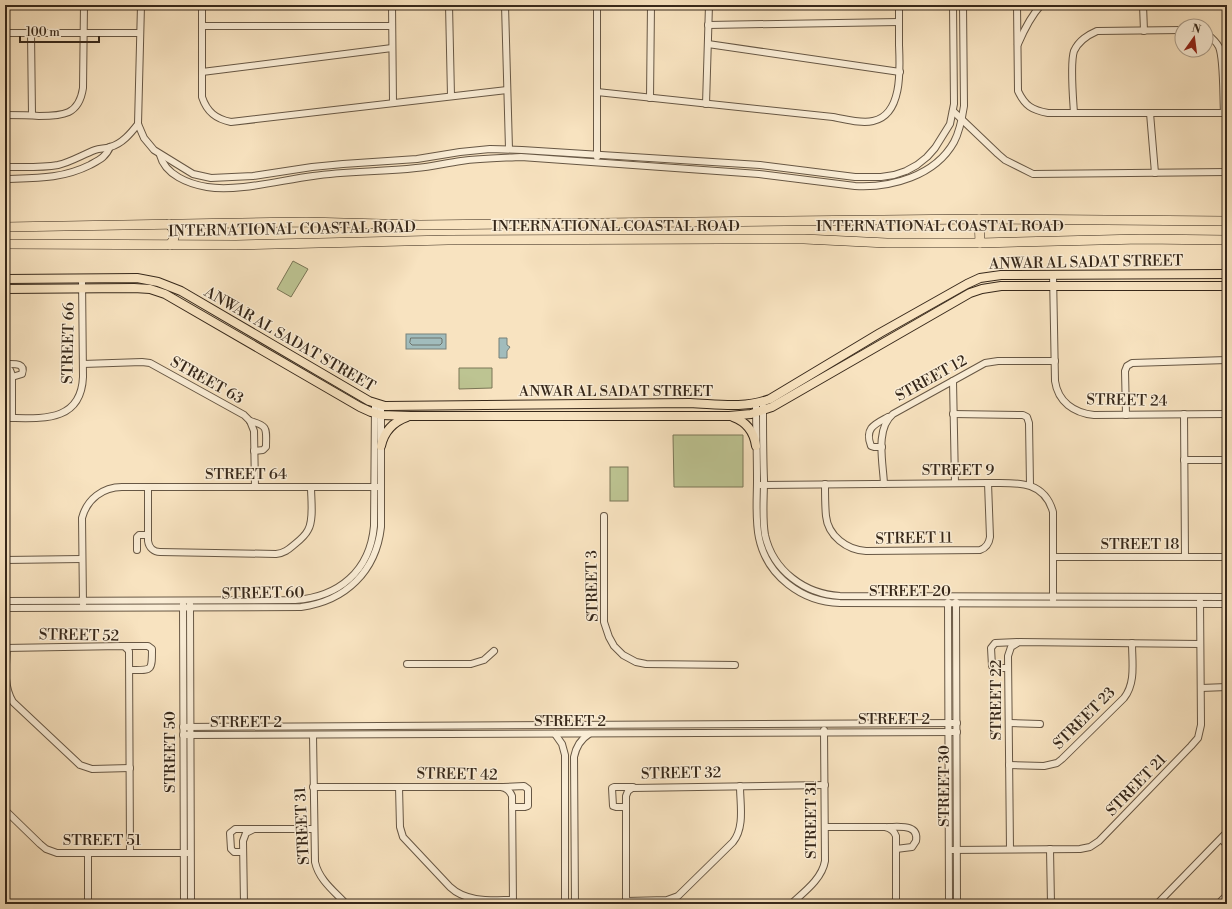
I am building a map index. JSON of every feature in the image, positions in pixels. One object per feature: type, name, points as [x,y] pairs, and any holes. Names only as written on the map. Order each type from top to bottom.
[{"type":"highway","name":"INTERNATIONAL COASTAL ROAD","points":[[5,227],[306,222],[523,224],[979,219],[1227,221]]},
{"type":"highway","points":[[979,219],[980,243]]},
{"type":"highway","points":[[182,223],[179,233],[179,239],[182,245]]},
{"type":"highway","points":[[170,224],[175,233],[174,239],[170,245]]},
{"type":"highway","name":"INTERNATIONAL COASTAL ROAD","points":[[5,244],[182,245],[448,240],[714,239],[804,239],[880,243],[980,243],[1141,239],[1227,240]]},
{"type":"main road","name":"ANWAR AL SADAT STREET","points":[[5,279],[137,278],[164,284],[181,291],[258,337],[378,405],[690,403],[736,406],[760,403],[776,396],[880,333],[980,278],[1001,275],[1053,274],[1227,274]]},
{"type":"main road","points":[[1193,274],[1194,286]]},
{"type":"main road","name":"ANWAR AL SADAT STREET","points":[[5,289],[134,288],[156,291],[172,297],[253,346],[360,407],[378,414],[411,416],[729,416],[760,412],[776,405],[886,343],[965,296],[982,289],[1001,286],[1227,286]]},
{"type":"main road","points":[[880,333],[886,343]]},
{"type":"main road","points":[[253,346],[258,337]]},
{"type":"main road","points":[[381,446],[384,437],[390,428],[397,421],[411,416]]},
{"type":"main road","points":[[729,416],[742,421],[749,428],[754,436],[756,446]]},
{"type":"street","points":[[5,115],[58,116],[68,113],[79,103],[82,98],[83,88],[84,5]]},
{"type":"street","points":[[141,5],[138,124],[140,131],[148,145],[160,155],[201,177],[220,179],[253,176],[320,166],[417,159],[490,149],[597,154],[760,165],[856,177],[881,177],[894,175],[906,171],[927,157],[950,124],[953,111],[953,5]]},
{"type":"street","points":[[202,5],[202,97],[210,112],[223,120],[232,122],[507,90]]},
{"type":"street","points":[[392,5],[393,103]]},
{"type":"street","points":[[449,5],[451,96]]},
{"type":"street","points":[[505,5],[509,150]]},
{"type":"street","points":[[597,5],[597,163]]},
{"type":"street","points":[[650,98],[651,5]]},
{"type":"street","points":[[706,104],[709,5]]},
{"type":"street","points":[[597,92],[833,117],[863,122],[873,121],[883,117],[890,110],[899,87],[899,5]]},
{"type":"street","points":[[160,155],[161,160],[167,169],[181,179],[199,186],[220,188],[254,185],[314,176],[418,168],[491,158],[521,157],[759,174],[855,186],[882,186],[910,178],[924,171],[936,162],[954,143],[962,120],[964,106],[963,5]]},
{"type":"street","points":[[1017,5],[1018,91],[1022,100],[1029,107],[1038,112],[1226,113],[1221,57],[1219,48],[1214,39]]},
{"type":"street","points":[[1017,46],[1026,26],[1041,5]]},
{"type":"street","points":[[1142,5],[1144,31]]},
{"type":"street","points":[[708,25],[899,22]]},
{"type":"street","points":[[202,26],[392,26]]},
{"type":"street","points":[[1074,113],[1072,61],[1074,51],[1080,42],[1088,35],[1098,32],[1174,30]]},
{"type":"street","points":[[5,33],[140,33]]},
{"type":"street","points":[[32,33],[32,115]]},
{"type":"street","points":[[708,44],[900,72]]},
{"type":"street","points":[[202,72],[392,48]]},
{"type":"street","points":[[953,111],[1001,157],[1033,174],[1227,172]]},
{"type":"street","points":[[1150,113],[1155,173]]},
{"type":"street","points":[[5,167],[41,167],[58,165],[74,160],[96,150],[110,147],[123,140],[138,124]]},
{"type":"street","points":[[5,178],[42,178],[60,176],[79,170],[102,159],[107,154],[110,147]]},
{"type":"street","name":"STREET 24","points":[[1053,274],[1055,381],[1060,397],[1069,406],[1076,411],[1088,415],[1227,414]]},
{"type":"street","name":"STREET 66","points":[[8,418],[48,418],[66,411],[75,402],[81,390],[83,381],[82,279]]},
{"type":"street","points":[[1126,415],[1125,371],[1127,366],[1132,363],[1227,360]]},
{"type":"street","name":"STREET 12","points":[[884,484],[882,433],[888,419],[893,414],[990,362],[1055,361]]},
{"type":"street","name":"STREET 63","points":[[83,364],[150,363],[241,413],[250,421],[254,431],[255,487]]},
{"type":"street","points":[[5,365],[18,364],[22,366],[22,374],[12,377]]},
{"type":"street","points":[[5,365],[10,370],[12,377],[8,418]]},
{"type":"street","points":[[953,381],[954,483]]},
{"type":"street","name":"STREET 20","points":[[760,403],[760,485],[758,529],[763,552],[777,575],[796,591],[814,599],[834,603],[1227,604]]},
{"type":"street","name":"STREET 60","points":[[5,608],[301,606],[322,603],[340,594],[352,586],[369,565],[379,540],[381,526],[378,487],[378,405]]},
{"type":"street","name":"STREET 20","points":[[760,412],[756,446],[764,528],[769,549],[775,560],[784,571],[801,585],[813,591],[834,595],[1227,597]]},
{"type":"street","name":"STREET 60","points":[[5,601],[301,600],[320,596],[338,588],[348,581],[357,571],[371,546],[381,446],[378,414]]},
{"type":"street","points":[[882,447],[871,446],[869,432],[873,425],[893,414]]},
{"type":"street","points":[[953,414],[1023,415],[1027,417],[1029,422],[1030,485],[1042,493],[1048,500],[1054,517],[1053,604]]},
{"type":"street","points":[[1184,414],[1185,557]]},
{"type":"street","points":[[250,421],[262,424],[266,430],[265,449],[254,451]]},
{"type":"street","points":[[1184,460],[1227,460]]},
{"type":"street","name":"STREET 9","points":[[760,485],[954,483],[1020,483],[1030,485]]},
{"type":"street","name":"STREET 11","points":[[825,484],[826,516],[831,530],[837,538],[845,544],[854,549],[866,551],[980,550],[984,548],[989,542],[990,537],[988,483]]},
{"type":"street","points":[[148,487],[148,535],[150,546],[157,552],[276,554],[290,549],[305,535],[309,528],[311,520],[311,487]]},
{"type":"street","name":"STREET 64","points":[[82,559],[81,522],[83,514],[89,503],[95,497],[111,488],[378,487]]},
{"type":"street","name":"STREET 3","points":[[604,516],[604,622],[609,637],[617,649],[631,660],[646,664],[735,665]]},
{"type":"street","points":[[136,550],[137,537],[140,535],[148,535]]},
{"type":"street","name":"STREET 18","points":[[1053,557],[1227,557]]},
{"type":"street","points":[[5,560],[82,559],[83,608]]},
{"type":"street","name":"STREET 30","points":[[948,596],[949,904]]},
{"type":"street","name":"STREET 30","points":[[956,596],[957,904]]},
{"type":"street","name":"STREET 21","points":[[948,850],[1082,849],[1090,847],[1096,843],[1192,746],[1198,738],[1201,729],[1200,596]]},
{"type":"street","name":"STREET 50","points":[[183,600],[184,904]]},
{"type":"street","name":"STREET 50","points":[[190,600],[191,904]]},
{"type":"street","points":[[1008,668],[996,668],[992,666],[992,647],[996,643],[1019,642]]},
{"type":"street","name":"STREET 22","points":[[1010,849],[1008,668],[1009,651],[1013,645],[1019,642],[1200,644]]},
{"type":"street","name":"STREET 23","points":[[1009,765],[1050,766],[1060,761],[1078,744],[1124,698],[1128,692],[1131,686],[1132,678],[1132,643]]},
{"type":"street","points":[[122,646],[148,646],[152,649],[152,664],[150,668],[146,670],[130,670]]},
{"type":"street","name":"STREET 52","points":[[130,768],[92,769],[80,766],[13,702],[7,687],[6,648],[122,646],[129,651],[130,670],[130,768],[130,853]]},
{"type":"street","points":[[407,664],[471,664],[484,660],[494,651]]},
{"type":"street","points":[[1201,688],[1227,688]]},
{"type":"street","name":"STREET 2","points":[[183,727],[957,723]]},
{"type":"street","points":[[1009,723],[1040,724]]},
{"type":"street","points":[[668,724],[668,733]]},
{"type":"street","name":"STREET 31","points":[[792,904],[818,877],[823,869],[826,857],[824,724]]},
{"type":"street","points":[[474,725],[474,734]]},
{"type":"street","points":[[309,726],[306,733],[313,735],[320,731],[318,726]]},
{"type":"street","name":"STREET 2","points":[[183,736],[957,732]]},
{"type":"street","points":[[555,734],[562,744],[564,752],[565,904]]},
{"type":"street","points":[[575,904],[575,752],[580,741],[589,734]]},
{"type":"street","name":"STREET 31","points":[[313,735],[314,856],[318,872],[322,880],[346,904]]},
{"type":"street","points":[[564,752],[575,752]]},
{"type":"street","name":"STREET 32","points":[[626,902],[626,807],[627,793],[630,789],[635,787],[825,785]]},
{"type":"street","points":[[501,787],[524,786],[528,789],[528,806],[512,807]]},
{"type":"street","points":[[626,902],[667,900],[678,896],[733,842],[738,836],[740,828],[740,786]]},
{"type":"street","name":"STREET 42","points":[[313,787],[506,788],[512,796],[513,902]]},
{"type":"street","points":[[399,787],[399,825],[403,837],[406,842],[450,887],[458,894],[468,898],[513,902]]},
{"type":"street","points":[[626,807],[616,808],[613,806],[612,788],[635,787]]},
{"type":"street","name":"STREET 51","points":[[5,810],[46,849],[59,853],[191,853]]},
{"type":"street","points":[[825,827],[909,827],[913,830],[916,834],[916,841],[912,847],[896,848]]},
{"type":"street","points":[[885,827],[895,833],[896,904]]},
{"type":"street","points":[[244,904],[243,841],[249,831],[254,829]]},
{"type":"street","points":[[243,852],[234,852],[231,849],[230,833],[235,830],[314,829]]},
{"type":"street","points":[[1157,904],[1227,832]]},
{"type":"street","points":[[1221,839],[1227,845]]},
{"type":"street","points":[[1050,849],[1051,904]]},
{"type":"street","points":[[88,854],[88,904]]},
{"type":"street","points":[[1218,904],[1227,895]]},
{"type":"green space","points":[[293,261],[308,269],[291,297],[277,289]]},
{"type":"green space","points":[[459,368],[492,368],[492,388],[459,389]]},
{"type":"green space","points":[[673,435],[743,435],[743,487],[674,487]]},
{"type":"green space","points":[[610,467],[628,467],[628,501],[610,501]]},
{"type":"water","points":[[406,334],[446,334],[446,349],[406,349]]},
{"type":"water","points":[[499,338],[507,338],[507,345],[510,347],[507,351],[507,358],[499,358]]}]
